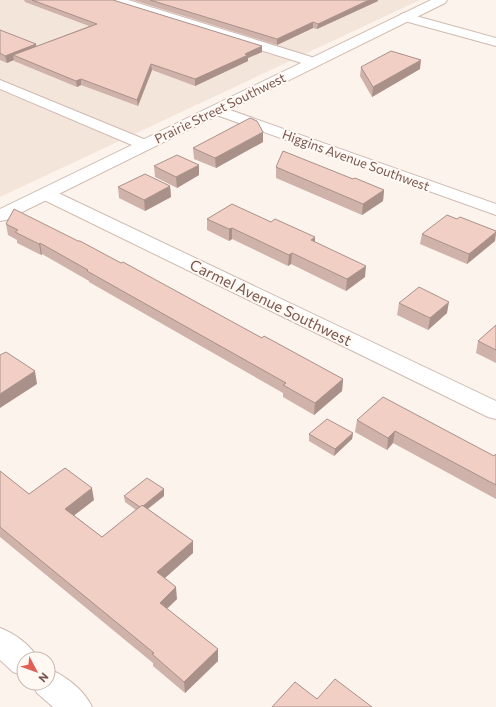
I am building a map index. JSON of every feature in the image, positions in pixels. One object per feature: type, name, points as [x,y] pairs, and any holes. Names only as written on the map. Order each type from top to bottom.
[{"type":"street","points":[[115,0],[313,62]]},
{"type":"street","name":"Prairie Street Southwest","points":[[0,216],[436,1]]},
{"type":"street","points":[[405,17],[496,42]]},
{"type":"street","points":[[0,84],[145,145]]},
{"type":"street","name":"Higgins Avenue Southwest","points":[[216,110],[496,210]]},
{"type":"street","name":"Carmel Avenue Southwest","points":[[46,194],[496,411]]},
{"type":"street","points":[[0,641],[16,655]]},
{"type":"street","points":[[56,690],[76,707]]},
{"type":"shaded area","points":[[0,0],[420,0],[0,197]]},
{"type":"building","points":[[32,0],[113,0],[262,46],[245,54],[248,55],[195,79],[151,64],[137,100],[81,79],[76,81],[13,55],[97,24]]},
{"type":"building","points":[[150,0],[369,0],[318,24],[313,22],[277,39]]},
{"type":"building","points":[[0,30],[36,44],[5,56],[0,53]]},
{"type":"building","points":[[391,51],[421,60],[373,87],[361,67]]},
{"type":"building","points":[[250,118],[257,121],[263,132],[215,158],[193,148]]},
{"type":"building","points":[[283,151],[384,190],[363,204],[276,167]]},
{"type":"building","points":[[177,155],[199,165],[176,177],[154,166]]},
{"type":"building","points":[[145,174],[170,186],[144,200],[118,187]]},
{"type":"building","points":[[232,204],[271,222],[275,219],[315,237],[311,240],[366,266],[347,279],[292,253],[289,255],[232,228],[229,229],[207,219]]},
{"type":"building","points":[[14,209],[121,263],[123,262],[262,338],[264,336],[343,379],[315,403],[283,385],[286,383],[87,271],[88,270],[40,243],[39,244],[15,232],[18,230],[6,224]]},
{"type":"building","points":[[447,215],[457,219],[460,217],[496,232],[469,254],[422,234]]},
{"type":"building","points":[[419,287],[449,302],[430,318],[399,303]]},
{"type":"building","points":[[496,325],[496,350],[478,341]]},
{"type":"building","points":[[6,352],[35,371],[0,394],[0,355]]},
{"type":"building","points":[[383,397],[494,456],[496,454],[496,485],[395,431],[388,438],[357,420]]},
{"type":"building","points":[[327,419],[353,433],[335,449],[309,434]]},
{"type":"building","points":[[65,468],[92,488],[65,509],[102,537],[142,505],[193,541],[157,572],[176,587],[160,603],[218,649],[184,682],[152,654],[154,653],[0,527],[0,471],[29,494]]},
{"type":"building","points":[[147,478],[164,489],[140,507],[124,496]]},
{"type":"building","points":[[335,679],[372,707],[272,707],[295,682],[317,699]]}]
